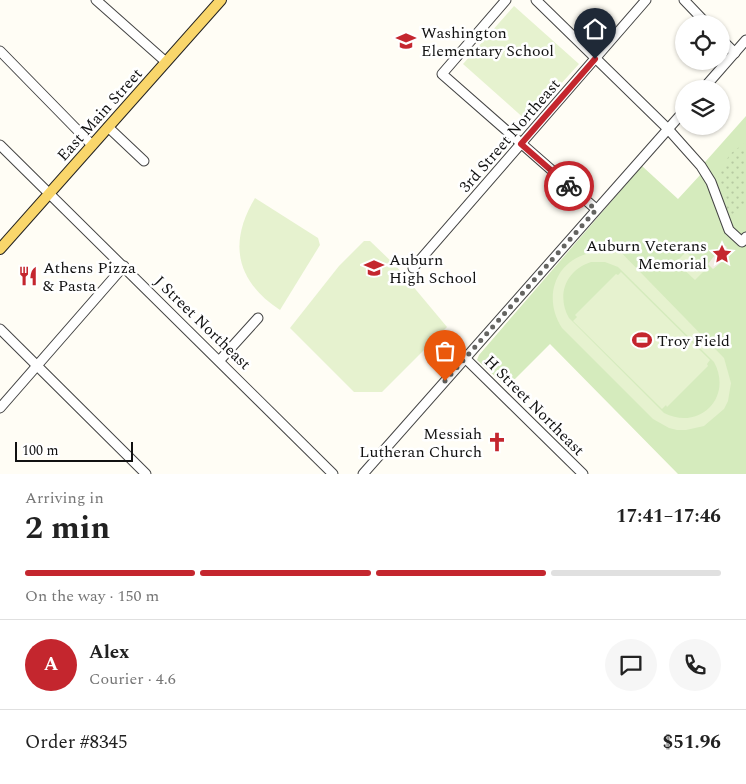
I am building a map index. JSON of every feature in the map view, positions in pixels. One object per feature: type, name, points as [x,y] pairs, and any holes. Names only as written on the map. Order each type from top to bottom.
[{"type":"main road","name":"East Main Street","points":[[0,249],[221,0]]},
{"type":"street","points":[[96,0],[166,62]]},
{"type":"street","points":[[506,0],[442,74],[596,210]]},
{"type":"street","points":[[536,0],[668,129],[706,173],[729,230],[744,240]]},
{"type":"street","name":"3rd Street Northeast","points":[[413,268],[646,0]]},
{"type":"street","points":[[684,0],[698,15]]},
{"type":"street","points":[[711,80],[746,40]]},
{"type":"street","points":[[730,48],[735,53]]},
{"type":"street","points":[[0,52],[92,145]]},
{"type":"street","points":[[363,474],[675,121]]},
{"type":"street","points":[[108,127],[144,161]]},
{"type":"street","name":"J Street Northeast","points":[[0,145],[220,360],[333,474]]},
{"type":"street","points":[[0,408],[124,266]]},
{"type":"street","points":[[220,360],[258,318]]},
{"type":"street","points":[[0,330],[146,474]]},
{"type":"street","name":"H Street Northeast","points":[[465,358],[583,474]]},
{"type":"green space","points":[[514,6],[579,64],[527,121],[463,64]]},
{"type":"green space","points":[[746,116],[746,474],[678,474],[550,344],[507,387],[477,360],[479,355],[642,166],[678,199],[701,174],[698,170]]},
{"type":"green space","points":[[746,142],[746,207],[730,215],[726,206],[728,203],[718,175],[730,154]]},
{"type":"green space","points":[[255,198],[318,238],[320,245],[280,310],[265,299],[254,287],[246,274],[241,260],[239,246],[241,230]]},
{"type":"green space","points":[[608,239],[724,358],[731,383],[728,401],[724,409],[704,426],[677,430],[669,428],[653,419],[562,328],[555,314],[553,301],[554,288],[558,276],[576,258],[590,253],[605,252],[601,247]],"holes":[[[591,262],[605,262],[618,267],[714,362],[719,375],[719,387],[716,398],[710,407],[701,414],[690,418],[664,413],[569,318],[563,301],[566,284],[570,277],[575,271]]]},
{"type":"green space","points":[[364,241],[370,241],[396,266],[447,327],[382,392],[354,392],[290,328],[339,266]]},
{"type":"green space","points":[[686,252],[705,270],[695,280],[676,262]]},
{"type":"green space","name":"Troy Field","points":[[621,272],[710,360],[707,364],[708,366],[667,407],[666,405],[662,409],[573,321],[577,317],[575,315],[616,274],[618,275]]},
{"type":"shaded area","points":[[719,246],[726,246],[730,255],[713,269],[708,264]]},
{"type":"way so far","points":[[445,381],[596,210],[569,186]]},
{"type":"place","name":"Washington Elementary School","points":[[406,41]]},
{"type":"place","name":"Auburn Veterans Memorial","points":[[722,254]]},
{"type":"place","name":"Auburn High School","points":[[374,268]]},
{"type":"place","name":"Athens Pizza & Pasta","points":[[28,276]]},
{"type":"place","name":"Troy Field","points":[[642,340]]},
{"type":"place","name":"Messiah Lutheran Church","points":[[497,442]]},
{"type":"route","points":[[569,186],[521,144],[595,59]]}]
